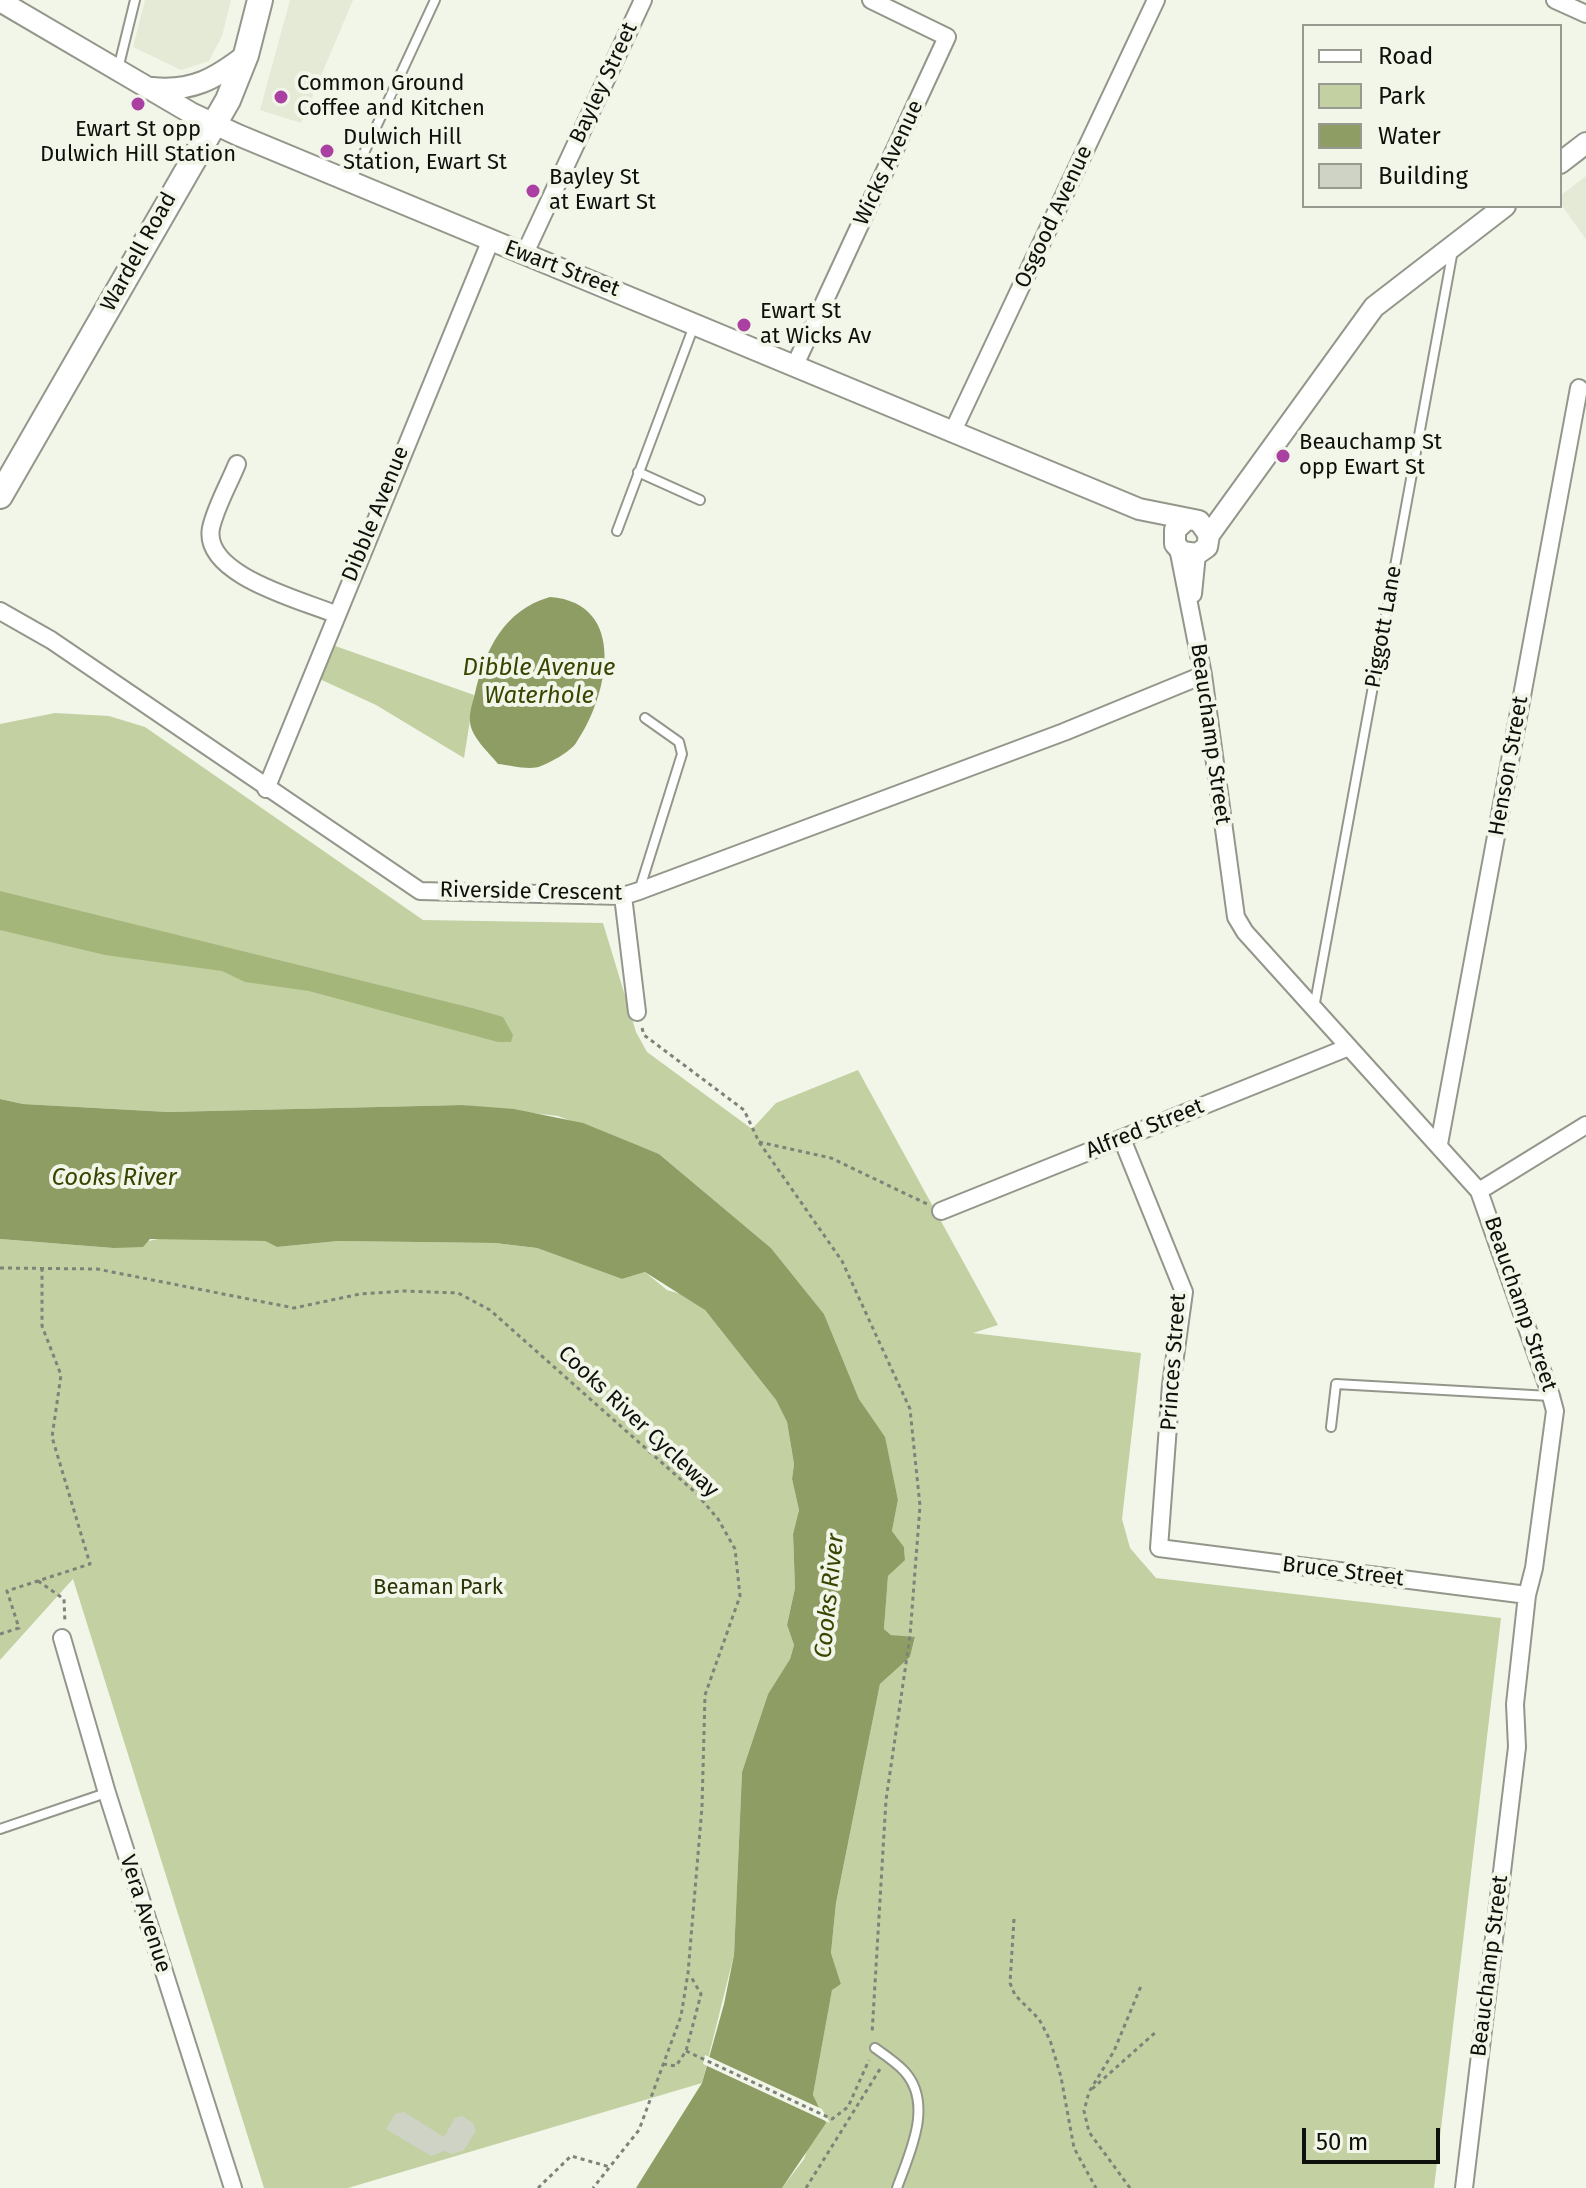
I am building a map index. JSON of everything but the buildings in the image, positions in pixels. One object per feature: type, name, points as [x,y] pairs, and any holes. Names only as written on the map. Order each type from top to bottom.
[{"type":"main road","name":"Wardell Road","points":[[0,496],[213,124],[246,55],[260,0]]},
{"type":"street","name":"Bayley Street","points":[[525,253],[643,0]]},
{"type":"street","name":"Wicks Avenue","points":[[795,365],[947,37],[871,0]]},
{"type":"street","name":"Osgood Avenue","points":[[952,433],[1156,0]]},
{"type":"street","points":[[1555,0],[1586,14]]},
{"type":"street","name":"Ewart Street","points":[[0,1],[213,124],[490,242],[525,253],[1139,509],[1191,536]]},
{"type":"street","points":[[148,87],[186,89],[219,75],[246,55]]},
{"type":"street","points":[[1562,161],[1586,143]]},
{"type":"street","name":"Beauchamp Street","points":[[1464,2188],[1517,1747],[1515,1704],[1527,1595],[1534,1568],[1555,1411],[1479,1191],[1245,932],[1236,917],[1192,608],[1191,536],[1230,503],[1374,307],[1502,208]]},
{"type":"street","name":"Dibble Avenue","points":[[266,789],[335,614],[490,242]]},
{"type":"street","name":"Henson Street","points":[[1439,1144],[1582,389]]},
{"type":"street","points":[[237,464],[212,526],[214,550],[223,563],[237,573],[335,614]]},
{"type":"street","name":"Riverside Crescent","points":[[0,611],[51,640],[420,891],[631,894],[1064,732],[1203,675]]},
{"type":"street","points":[[631,894],[637,1012]]},
{"type":"street","name":"Alfred Street","points":[[941,1211],[1349,1047]]},
{"type":"street","points":[[1479,1191],[1586,1125]]},
{"type":"street","name":"Princes Street","points":[[1122,1139],[1184,1292],[1171,1385],[1159,1548]]},
{"type":"street","name":"Bruce Street","points":[[1159,1548],[1527,1595]]},
{"type":"street","name":"Vera Avenue","points":[[62,1638],[107,1793],[233,2188]]},
{"type":"lane","points":[[118,69],[135,0]]},
{"type":"lane","points":[[351,182],[435,0]]},
{"type":"lane","name":"Piggott Lane","points":[[1314,1008],[1454,245]]},
{"type":"lane","points":[[617,531],[695,323]]},
{"type":"lane","points":[[638,472],[700,500]]},
{"type":"lane","points":[[631,894],[644,867],[682,754],[679,742],[645,718]]},
{"type":"lane","points":[[1331,1427],[1336,1384],[1551,1396]]},
{"type":"lane","points":[[0,1829],[107,1793]]},
{"type":"lane","points":[[875,2048],[905,2071],[913,2085],[918,2110],[917,2130],[897,2188]]},
{"type":"path","points":[[637,1012],[644,1035],[744,1110],[759,1142],[842,1261],[910,1409],[920,1506],[910,1636],[886,1800],[871,2031],[875,2048],[848,2107],[832,2119],[686,2051]]},
{"type":"path","points":[[759,1142],[831,1158],[941,1211]]},
{"type":"path","name":"Cooks River Cycleway","points":[[0,1268],[121,1273],[294,1308],[375,1293],[458,1293],[490,1310],[696,1493],[718,1519],[735,1549],[740,1596],[705,1695],[702,1807],[688,1973],[681,2016],[639,2130],[593,2188]]},
{"type":"path","points":[[0,1634],[19,1628],[7,1591],[90,1564],[52,1437],[61,1375],[42,1326],[42,1269]]},
{"type":"path","points":[[38,1581],[59,1594],[66,1604],[62,1638]]},
{"type":"path","points":[[1014,1919],[1010,1983],[1015,1995],[1039,2019],[1050,2040],[1061,2077],[1074,2148],[1096,2188]]},
{"type":"path","points":[[663,2064],[676,2066],[686,2051],[701,1994],[688,1973]]},
{"type":"path","points":[[1130,2188],[1103,2154],[1085,2123],[1085,2102],[1114,2051],[1141,1986]]},
{"type":"path","points":[[1089,2092],[1157,2031]]},
{"type":"path","points":[[806,2188],[886,2056]]},
{"type":"path","points":[[538,2188],[571,2156],[610,2167]]},
{"type":"shaded area","points":[[145,0],[231,0],[222,36],[209,61],[181,70],[133,47]]},
{"type":"shaded area","points":[[290,0],[353,0],[301,123],[260,110]]},
{"type":"shaded area","points":[[1586,176],[1586,239],[1562,206],[1562,194]]},
{"type":"shaded area","points":[[0,891],[503,1017],[513,1035],[511,1042],[498,1042],[309,991],[245,982],[222,971],[105,955],[0,930]]},
{"type":"green space","points":[[324,642],[474,695],[464,758],[376,705],[311,675]]},
{"type":"green space","points":[[55,713],[109,716],[145,727],[423,920],[603,923],[636,1032],[647,1052],[752,1129],[776,1103],[858,1070],[998,1325],[973,1333],[1141,1353],[1122,1519],[1130,1548],[1156,1578],[1501,1618],[1434,2188],[782,2188],[804,2159],[819,2113],[813,2095],[832,1989],[841,1984],[831,1953],[836,1903],[880,1684],[910,1657],[915,1638],[891,1635],[884,1629],[888,1576],[905,1559],[904,1547],[892,1531],[898,1500],[884,1437],[859,1399],[824,1314],[771,1248],[659,1154],[558,1116],[462,1105],[168,1112],[23,1104],[0,1099],[0,724]]},
{"type":"green space","name":"Beaman Park","points":[[169,1237],[265,1241],[277,1247],[338,1241],[495,1243],[537,1248],[622,1279],[645,1272],[667,1290],[684,1295],[705,1310],[776,1400],[787,1422],[794,1464],[792,1479],[799,1510],[793,1534],[795,1588],[787,1625],[794,1645],[790,1659],[768,1694],[742,1772],[734,1955],[702,2083],[348,2188],[264,2188],[73,1579],[0,1660],[0,1239],[113,1248]]},
{"type":"water","name":"Dibble Avenue Waterhole","points":[[550,597],[575,603],[592,616],[601,634],[605,655],[597,702],[576,743],[560,756],[536,767],[498,764],[477,739],[470,721],[479,677],[491,647],[509,622],[520,611]]},
{"type":"water","name":"Cooks River","points":[[0,1099],[23,1104],[168,1112],[462,1105],[514,1109],[583,1123],[659,1154],[771,1248],[824,1314],[859,1399],[885,1437],[898,1500],[892,1531],[904,1547],[905,1560],[888,1576],[884,1629],[891,1635],[915,1637],[910,1657],[880,1684],[836,1903],[831,1953],[841,1984],[832,1990],[813,2095],[826,2123],[782,2188],[636,2188],[702,2083],[734,1955],[742,1772],[768,1694],[790,1659],[794,1645],[787,1625],[795,1588],[793,1534],[799,1510],[792,1479],[794,1464],[787,1422],[776,1400],[705,1310],[645,1272],[622,1279],[537,1248],[495,1243],[338,1241],[277,1247],[265,1241],[150,1239],[143,1247],[113,1248],[0,1239]]},
{"type":"pier","points":[[705,2055],[822,2109],[830,2123],[703,2064]]},
{"type":"place","name":"Common Ground Coffee and Kitchen","points":[[281,97]]},
{"type":"place","name":"Ewart St opp Dulwich Hill Station","points":[[138,104]]},
{"type":"place","name":"Dulwich Hill Station, Ewart St","points":[[327,151]]},
{"type":"place","name":"Bayley St at Ewart St","points":[[533,191]]},
{"type":"place","name":"Ewart St at Wicks Av","points":[[744,325]]},
{"type":"place","name":"Beauchamp St opp Ewart St","points":[[1283,456]]}]
